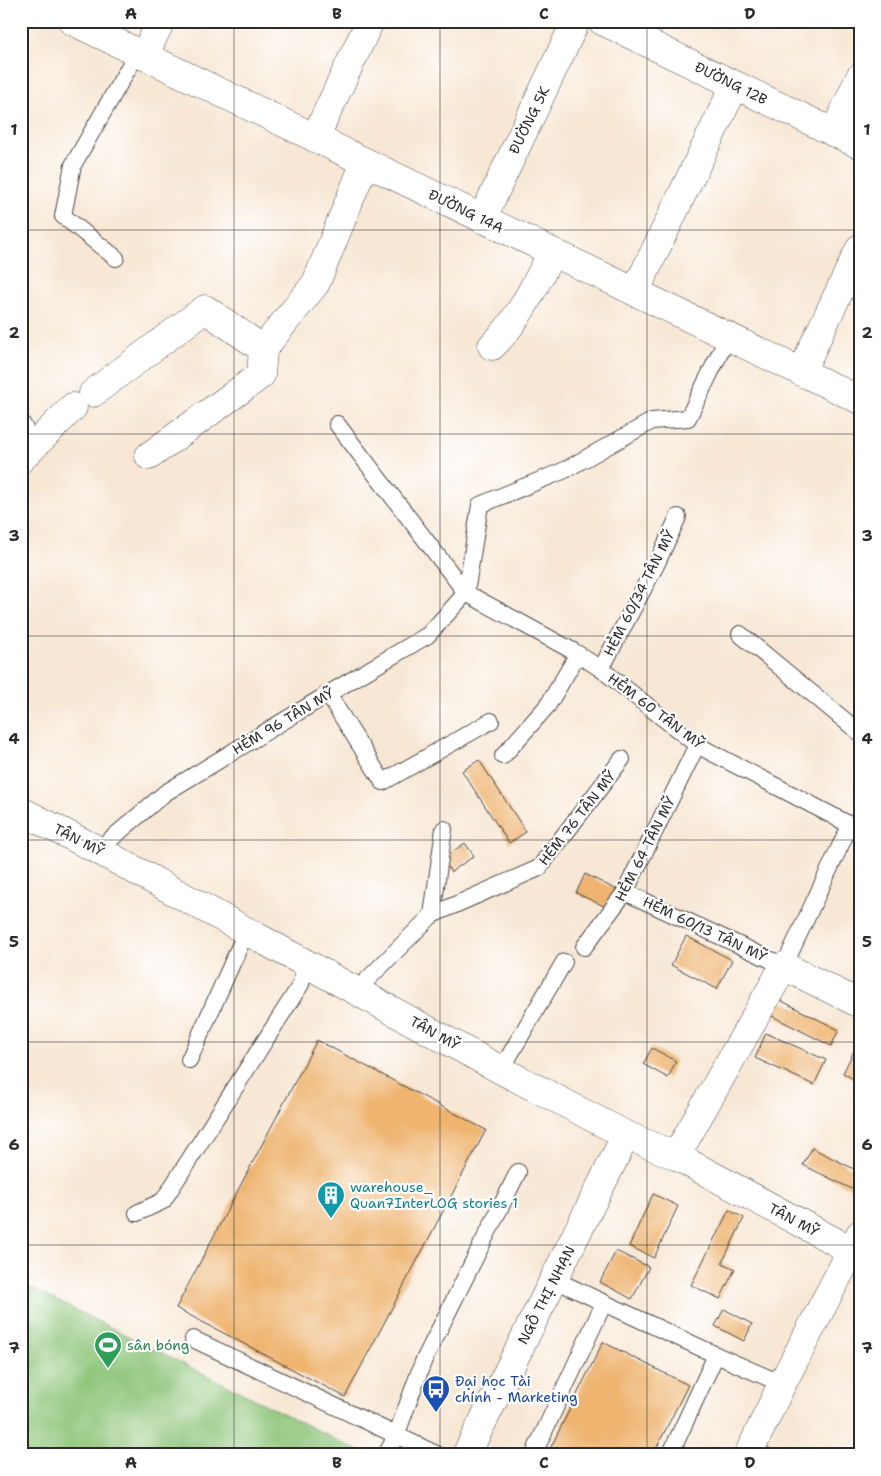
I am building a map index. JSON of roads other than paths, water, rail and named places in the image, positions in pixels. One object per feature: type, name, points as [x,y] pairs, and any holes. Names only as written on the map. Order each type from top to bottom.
[{"type":"street","name":"ĐƯỜNG 14A","points":[[72,21],[860,400]]},
{"type":"street","points":[[141,54],[160,21]]},
{"type":"street","points":[[315,138],[370,21]]},
{"type":"street","name":"ĐƯỜNG 5K","points":[[482,219],[576,21]]},
{"type":"street","name":"ĐƯỜNG 12B","points":[[602,21],[860,145]]},
{"type":"street","points":[[834,133],[860,78]]},
{"type":"street","points":[[635,292],[735,85]]},
{"type":"street","points":[[149,456],[261,376],[263,349],[316,283],[365,162]]},
{"type":"street","points":[[801,372],[860,248]]},
{"type":"street","points":[[492,346],[504,335],[516,319],[552,252]]},
{"type":"street","points":[[28,453],[83,400],[205,308],[263,349]]},
{"type":"street","name":"TÂN MỸ","points":[[23,815],[98,850],[501,1070],[626,1135],[676,1156],[857,1246]]},
{"type":"street","points":[[784,966],[860,1004]]},
{"type":"street","name":"HẺM 60 TÂN MỸ","points":[[676,1156],[784,966]]},
{"type":"street","name":"NGÔ THỊ NHẠN","points":[[466,1455],[626,1135]]},
{"type":"street","points":[[748,1455],[782,1384],[857,1246]]},
{"type":"lane","points":[[116,258],[63,216],[73,165],[141,54]]},
{"type":"lane","points":[[466,592],[480,505],[565,470],[652,421],[688,418],[728,337]]},
{"type":"lane","points":[[21,422],[28,453]]},
{"type":"lane","points":[[337,424],[466,592]]},
{"type":"lane","name":"HẺM 60/34 TÂN MỸ","points":[[601,669],[657,563],[678,517]]},
{"type":"lane","name":"HẺM 60 TÂN MỸ","points":[[466,592],[578,654],[601,669],[697,745],[855,827],[784,966]]},
{"type":"lane","name":"HẺM 96 TÂN MỸ","points":[[98,850],[165,793],[428,635],[466,592]]},
{"type":"lane","points":[[740,634],[860,732]]},
{"type":"lane","points":[[503,756],[548,705],[578,654]]},
{"type":"lane","points":[[328,694],[383,782],[491,721]]},
{"type":"lane","name":"HẺM 64 TÂN MỸ","points":[[584,947],[625,892],[697,745]]},
{"type":"lane","name":"HẺM 76 TÂN MỸ","points":[[357,990],[432,916],[539,868],[622,759]]},
{"type":"lane","points":[[432,916],[444,829]]},
{"type":"lane","name":"HẺM 60/13 TÂN MỸ","points":[[625,892],[784,966]]},
{"type":"lane","points":[[189,1060],[246,932]]},
{"type":"lane","points":[[501,1070],[564,962]]},
{"type":"lane","points":[[137,1213],[163,1201],[301,984],[306,963]]},
{"type":"lane","points":[[386,1455],[396,1436],[423,1362],[518,1172]]},
{"type":"lane","points":[[553,1279],[782,1384]]},
{"type":"lane","points":[[536,1449],[604,1304]]},
{"type":"lane","points":[[193,1339],[438,1455]]},
{"type":"lane","points":[[670,1455],[716,1355]]},
{"type":"place","name":"warehouse_ Quan7InterLOG stories 1","points":[[331,1219]]},
{"type":"place","name":"sân bóng","points":[[108,1369]]},
{"type":"place","name":"Đại học Tài chính - Marketing","points":[[436,1413]]}]
